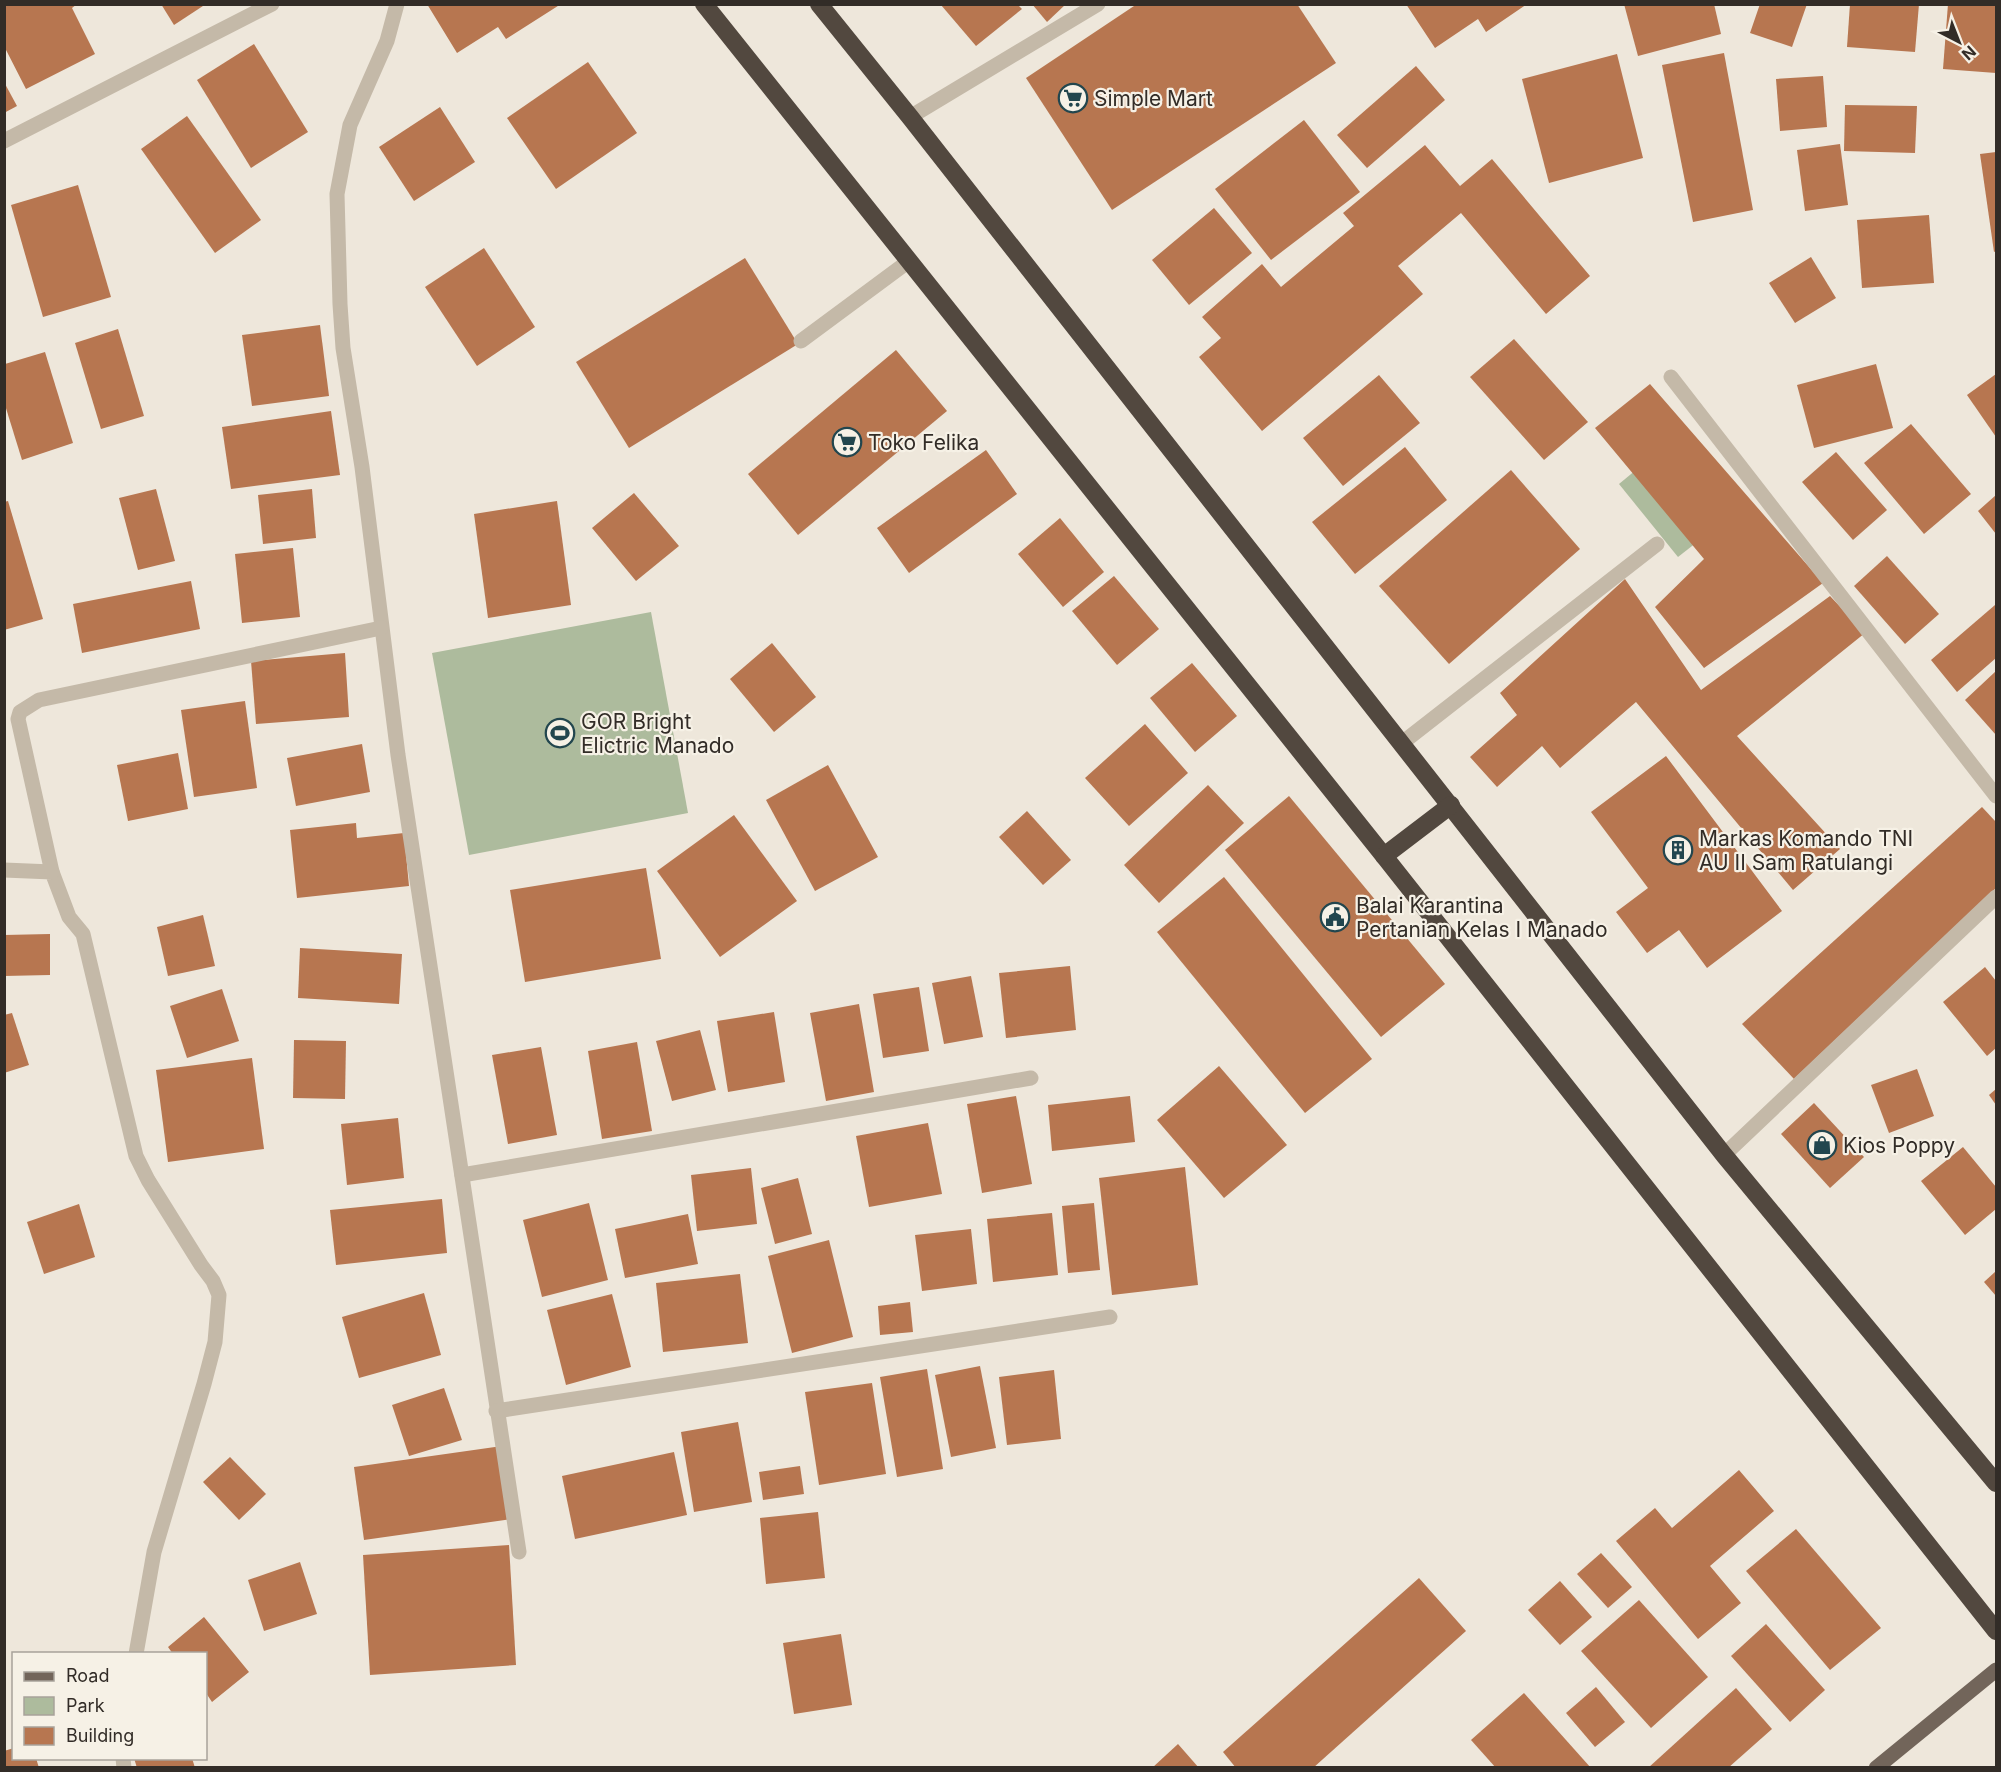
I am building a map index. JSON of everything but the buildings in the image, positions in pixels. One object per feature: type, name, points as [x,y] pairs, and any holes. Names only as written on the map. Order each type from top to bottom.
[{"type":"highway","points":[[704,4],[1384,855],[1996,1631]]},
{"type":"highway","points":[[819,4],[1402,742],[1724,1155],[1996,1483]]},
{"type":"highway","points":[[1384,855],[1451,806]]},
{"type":"main road","points":[[1876,1767],[1996,1670]]},
{"type":"street","points":[[4,141],[272,4]]},
{"type":"street","points":[[397,4],[387,41],[350,125],[337,194],[343,348],[362,467],[398,755],[519,1552]]},
{"type":"street","points":[[910,117],[1098,4]]},
{"type":"street","points":[[801,341],[909,261]]},
{"type":"street","points":[[1671,377],[1996,796]]},
{"type":"street","points":[[1402,742],[1657,544]]},
{"type":"street","points":[[136,1652],[154,1552],[215,1342],[219,1295],[213,1281],[147,1180],[136,1156],[83,934],[69,917],[52,872],[18,719],[20,712],[39,700],[381,628]]},
{"type":"street","points":[[4,870],[52,872]]},
{"type":"street","points":[[1724,1155],[1996,897]]},
{"type":"street","points":[[462,1175],[1031,1078]]},
{"type":"street","points":[[496,1411],[1110,1317]]},
{"type":"green space","points":[[1648,460],[1706,535],[1678,557],[1619,484]]},
{"type":"green space","name":"GOR Bright Elictric Manado","points":[[651,612],[688,813],[469,855],[432,653]]},
{"type":"place","name":"Simple Mart","points":[[1073,98]]},
{"type":"place","name":"Toko Felika","points":[[847,442]]},
{"type":"place","name":"GOR Bright Elictric Manado","points":[[560,733]]},
{"type":"place","name":"Markas Komando TNI AU II Sam Ratulangi","points":[[1678,850]]},
{"type":"place","name":"Balai Karantina Pertanian Kelas I Manado","points":[[1335,917]]},
{"type":"place","name":"Kios Poppy","points":[[1822,1145]]}]
